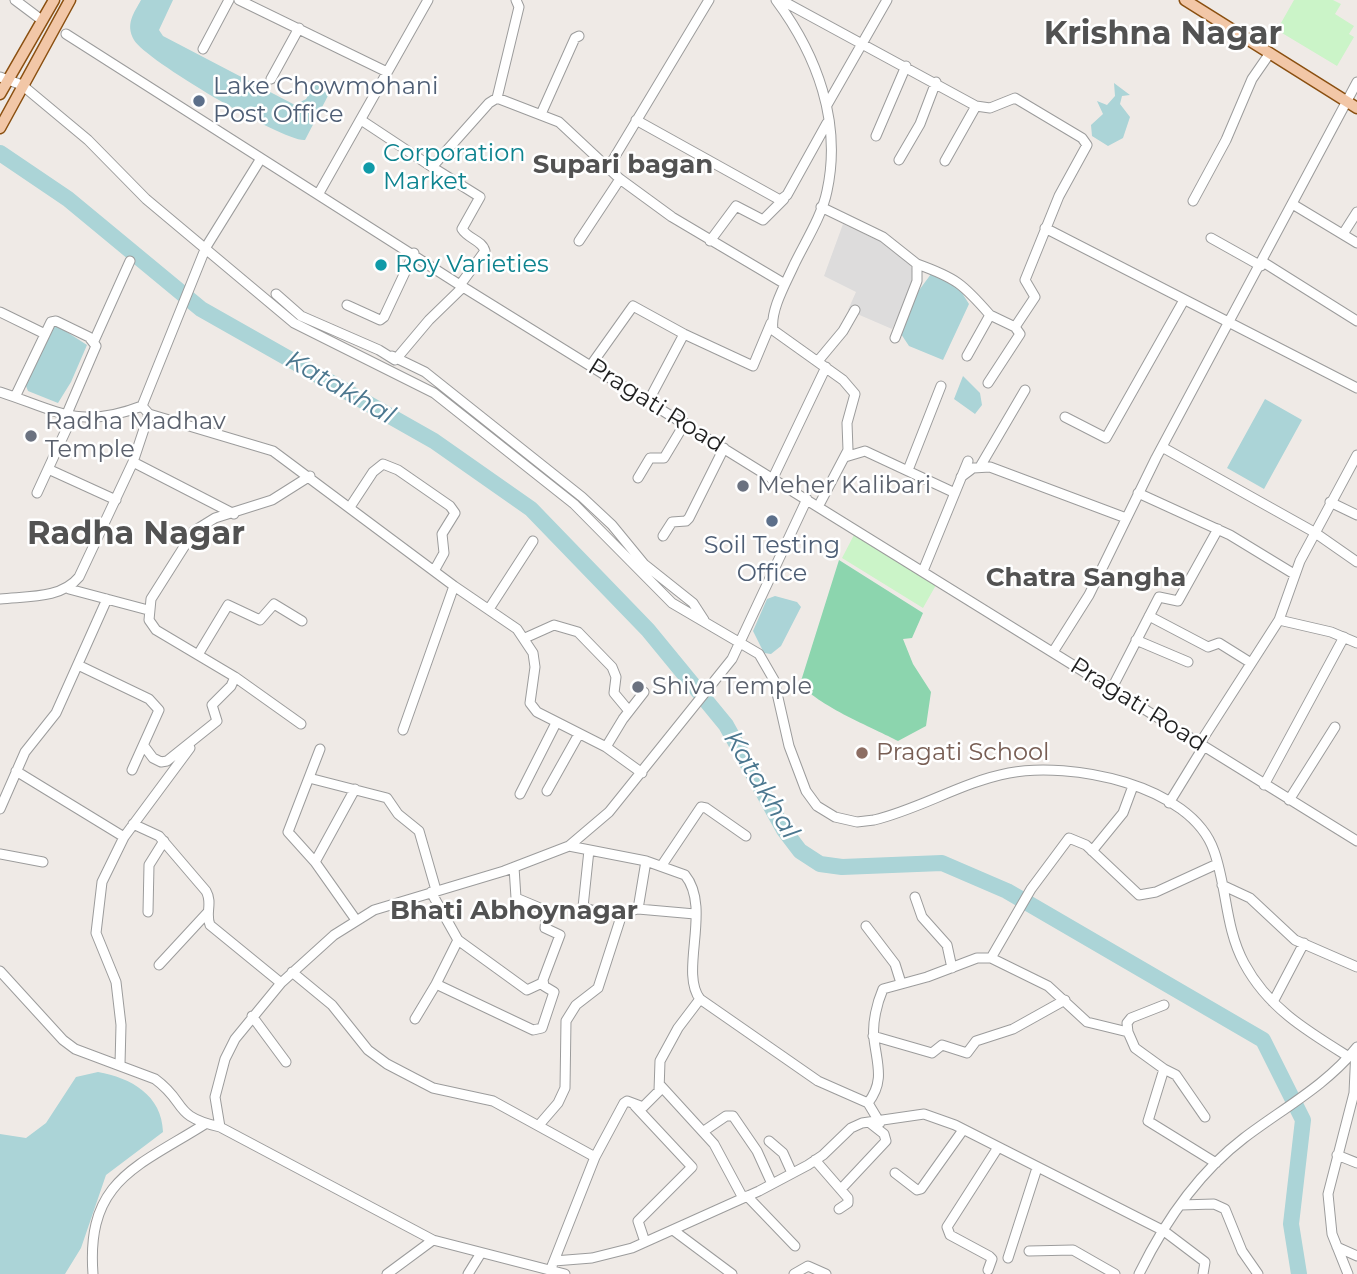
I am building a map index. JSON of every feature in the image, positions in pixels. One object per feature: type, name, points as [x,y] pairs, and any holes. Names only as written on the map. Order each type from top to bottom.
[{"type":"main road","points":[[2,85],[54,0]]},
{"type":"main road","points":[[0,128],[70,0]]},
{"type":"main road","points":[[1185,0],[1357,108]]},
{"type":"street","points":[[15,0],[39,19]]},
{"type":"street","points":[[203,49],[229,0]]},
{"type":"street","points":[[239,0],[260,4],[299,28],[387,72]]},
{"type":"street","points":[[319,193],[428,0]]},
{"type":"street","points":[[432,167],[496,98],[519,7],[516,0]]},
{"type":"street","points":[[608,168],[709,0]]},
{"type":"street","points":[[779,0],[936,82],[976,106],[990,108],[1010,99],[1021,100],[1086,142],[1087,148],[1045,228],[1025,280],[1035,297],[1015,327]]},
{"type":"street","points":[[591,365],[633,306],[684,334],[753,366],[785,284],[821,207],[829,171],[827,105],[821,79],[804,42],[779,0]]},
{"type":"street","points":[[827,105],[887,0]]},
{"type":"street","points":[[271,79],[299,28]]},
{"type":"street","name":"Pragati Road","points":[[66,34],[260,160],[319,193],[772,480],[807,499],[1357,841]]},
{"type":"street","points":[[541,114],[575,38],[579,36]]},
{"type":"street","points":[[1193,201],[1226,140],[1252,79],[1270,53]]},
{"type":"street","points":[[876,136],[906,66]]},
{"type":"street","points":[[899,160],[920,124],[936,82]]},
{"type":"street","points":[[1053,652],[1089,595],[1162,447],[1294,205],[1357,82]]},
{"type":"street","points":[[2,85],[19,90],[88,140],[146,199],[278,310],[308,332],[408,378],[434,393],[536,472],[605,534],[656,589],[759,654],[768,665],[789,746],[806,791],[817,806],[835,817],[857,822],[889,817],[1009,773],[1063,771],[1116,779],[1133,786],[1169,803],[1205,832],[1217,864],[1231,933],[1244,963],[1273,1002],[1297,1025],[1349,1057]]},
{"type":"street","points":[[496,98],[541,114],[569,130],[620,179],[710,241],[785,284]]},
{"type":"street","points":[[945,161],[976,106]]},
{"type":"street","points":[[361,120],[480,197],[462,229],[467,236],[481,243],[485,250],[462,286],[395,357]]},
{"type":"street","points":[[636,120],[776,199],[783,199]]},
{"type":"street","points":[[710,241],[736,206],[763,220],[783,199],[828,121]]},
{"type":"street","points":[[0,392],[69,416],[116,416],[142,405],[206,247],[260,160]]},
{"type":"street","points":[[579,241],[620,179]]},
{"type":"street","points":[[1294,205],[1357,243]]},
{"type":"street","points":[[821,207],[883,237],[915,262],[948,275],[965,286],[990,315],[1015,327],[1020,334],[988,383]]},
{"type":"street","points":[[1343,234],[1357,212]]},
{"type":"street","points":[[1045,228],[1357,388]]},
{"type":"street","points":[[1211,238],[1262,264],[1357,321]]},
{"type":"street","points":[[347,305],[380,320],[384,317],[414,253]]},
{"type":"street","points":[[37,493],[96,351],[94,341],[130,261]]},
{"type":"street","points":[[895,338],[917,281],[915,262]]},
{"type":"street","points":[[276,294],[301,316],[412,364],[436,380],[582,497],[612,525],[644,564],[693,603],[705,622]]},
{"type":"street","points":[[1065,417],[1106,438],[1184,300]]},
{"type":"street","points":[[772,480],[822,364],[855,310]]},
{"type":"street","points":[[0,312],[43,333]]},
{"type":"street","points":[[967,356],[990,315]]},
{"type":"street","points":[[15,397],[43,333],[51,322],[56,321],[94,341]]},
{"type":"street","points":[[772,322],[779,335],[843,380],[855,394],[847,423],[849,446],[818,506]]},
{"type":"street","points":[[649,400],[684,334]]},
{"type":"street","points":[[395,357],[408,378]]},
{"type":"street","points":[[908,470],[942,386]]},
{"type":"street","points":[[961,477],[981,465],[1025,390]]},
{"type":"street","points":[[142,405],[149,414],[259,444],[310,476],[454,586],[517,629],[525,638],[535,667],[530,703],[537,712],[606,747],[642,772]]},
{"type":"street","points":[[69,589],[79,577],[116,500],[133,462],[149,414]]},
{"type":"street","points":[[638,478],[650,458],[666,455],[685,423]]},
{"type":"street","points":[[1162,447],[1314,532],[1357,562]]},
{"type":"street","points":[[663,536],[672,522],[686,521],[689,518],[724,448]]},
{"type":"street","points":[[845,457],[865,451],[955,493]]},
{"type":"street","points":[[1169,803],[1202,744],[1279,620],[1294,574],[1357,455]]},
{"type":"street","points":[[923,571],[968,461]]},
{"type":"street","points":[[133,462],[234,514]]},
{"type":"street","points":[[350,507],[373,472],[383,464],[398,470],[450,506],[455,513],[442,534],[444,553],[434,571]]},
{"type":"street","points":[[981,465],[1126,518]]},
{"type":"street","points":[[48,469],[116,500]]},
{"type":"street","points":[[301,724],[199,653],[156,630],[149,620],[148,610],[151,599],[194,531],[215,518],[272,500],[310,476]]},
{"type":"street","points":[[1138,493],[1218,529],[1294,574]]},
{"type":"street","points":[[220,1127],[215,1097],[235,1039],[292,972],[356,920],[433,891],[514,867],[569,846],[609,812],[732,659],[807,499]]},
{"type":"street","points":[[1330,502],[1357,515]]},
{"type":"street","points":[[1111,690],[1162,596],[1178,601],[1218,529]]},
{"type":"street","points":[[489,609],[533,541]]},
{"type":"street","points":[[403,730],[454,586]]},
{"type":"street","points":[[0,599],[69,589],[148,610]]},
{"type":"street","points":[[0,809],[25,752],[57,713],[107,599]]},
{"type":"street","points":[[199,653],[228,605],[260,621],[274,604],[302,621]]},
{"type":"street","points":[[1149,616],[1208,647],[1219,643],[1251,663]]},
{"type":"street","points":[[1279,620],[1357,643]]},
{"type":"street","points":[[525,638],[554,625],[578,632],[612,667],[616,677],[614,692],[629,711]]},
{"type":"street","points":[[1264,785],[1344,637]]},
{"type":"street","points":[[1136,640],[1188,662]]},
{"type":"street","points":[[78,666],[156,704],[159,716],[132,770]]},
{"type":"street","points":[[144,746],[153,758],[161,762],[194,741],[217,721],[212,705],[231,686],[235,677]]},
{"type":"street","points":[[606,747],[645,692]]},
{"type":"street","points":[[520,794],[556,723]]},
{"type":"street","points":[[1289,800],[1335,727]]},
{"type":"street","points":[[547,791],[579,734]]},
{"type":"street","points":[[120,1064],[121,1025],[116,982],[96,927],[102,882],[124,837],[194,741]]},
{"type":"street","points":[[320,749],[288,832],[315,862],[356,920]]},
{"type":"street","points":[[16,771],[124,837]]},
{"type":"street","points":[[309,778],[387,798],[398,814],[416,827],[433,891],[458,940],[527,990],[542,983],[560,935],[545,928],[547,911],[516,898],[514,867]]},
{"type":"street","points":[[1092,851],[1123,813],[1133,786]]},
{"type":"street","points":[[315,862],[355,789]]},
{"type":"street","points":[[662,865],[701,807],[746,836]]},
{"type":"street","points":[[133,824],[151,830],[164,841],[206,891],[211,900],[207,919],[211,925],[281,983]]},
{"type":"street","points":[[991,958],[1031,889],[1069,838],[1092,851],[1133,892],[1146,896],[1217,864]]},
{"type":"street","points":[[148,912],[149,864],[164,841]]},
{"type":"street","points":[[569,846],[646,861],[685,875],[691,883],[695,914],[693,984],[700,999],[818,1081],[868,1103],[875,1123],[884,1133],[886,1140],[841,1189]]},
{"type":"street","points":[[589,850],[583,907],[588,911],[619,914],[638,909],[695,914]]},
{"type":"street","points":[[0,854],[43,862]]},
{"type":"street","points":[[638,909],[646,861]]},
{"type":"street","points":[[1222,884],[1250,898],[1284,932],[1357,967]]},
{"type":"street","points":[[915,897],[922,916],[947,945],[952,968]]},
{"type":"street","points":[[159,965],[209,911]]},
{"type":"street","points":[[539,1125],[558,1103],[565,1088],[566,1021],[576,1005],[598,988],[620,920],[619,914]]},
{"type":"street","points":[[866,926],[895,964],[901,983]]},
{"type":"street","points":[[415,1019],[436,985],[458,940]]},
{"type":"street","points":[[1273,1002],[1304,943]]},
{"type":"street","points":[[868,1103],[876,1093],[880,1079],[880,1063],[873,1036],[883,989],[977,958],[991,958],[1048,986],[1087,1022],[1128,1032]]},
{"type":"street","points":[[0,971],[69,1044],[155,1079],[165,1087],[182,1113],[205,1124],[220,1127],[433,1240],[481,1253],[552,1265],[615,1254],[673,1230],[793,1173],[815,1160],[851,1128],[924,1114],[963,1130],[1164,1231],[1205,1262],[1203,1274]]},
{"type":"street","points":[[292,972],[332,1005],[368,1050],[387,1064],[433,1088],[493,1101],[594,1157]]},
{"type":"street","points":[[436,985],[539,1031],[554,992],[542,983]]},
{"type":"street","points":[[552,1265],[594,1157],[622,1106],[627,1101],[638,1107],[647,1106],[661,1086],[660,1061],[678,1028],[700,999]]},
{"type":"street","points":[[873,1036],[932,1053],[942,1045],[967,1053],[976,1041],[1013,1029],[1065,1000]]},
{"type":"street","points":[[1164,1005],[1131,1018],[1127,1023],[1128,1032],[1135,1048],[1176,1075],[1205,1117]]},
{"type":"street","points":[[252,1016],[286,1062]]},
{"type":"street","points":[[1137,1274],[1181,1205],[1216,1163],[1242,1139],[1314,1087],[1357,1048]]},
{"type":"street","points":[[1348,1274],[1328,1213],[1328,1194],[1355,1093],[1357,1048]]},
{"type":"street","points":[[1164,1069],[1148,1121],[1216,1163]]},
{"type":"street","points":[[661,1086],[704,1132],[745,1197],[795,1246]]},
{"type":"street","points":[[632,1103],[692,1167],[638,1221],[645,1242]]},
{"type":"street","points":[[704,1132],[726,1116],[733,1115],[757,1151],[772,1184]]},
{"type":"street","points":[[93,1274],[96,1221],[100,1204],[110,1190],[124,1175],[205,1124]]},
{"type":"street","points":[[895,1173],[917,1190],[921,1189],[963,1130]]},
{"type":"street","points":[[769,1141],[783,1153],[793,1173]]},
{"type":"street","points":[[988,1270],[992,1259],[950,1235],[947,1227],[998,1149]]},
{"type":"street","points":[[1337,1155],[1357,1163]]},
{"type":"street","points":[[815,1160],[848,1198],[848,1203],[839,1209]]},
{"type":"street","points":[[1008,1258],[1037,1168]]},
{"type":"street","points":[[1181,1205],[1214,1204],[1225,1209],[1242,1251],[1258,1274]]},
{"type":"street","points":[[673,1230],[732,1274]]},
{"type":"street","points":[[387,1274],[433,1240]]},
{"type":"street","points":[[1337,1247],[1357,1256]]},
{"type":"street","points":[[1029,1251],[1073,1250],[1115,1274]]},
{"type":"street","points":[[468,1274],[481,1253]]},
{"type":"street","points":[[552,1265],[565,1274]]},
{"type":"street","points":[[794,1274],[808,1266],[826,1274]]},
{"type":"shaded area","points":[[843,224],[890,246],[907,258],[913,271],[912,286],[892,329],[848,310],[856,292],[824,276]]},
{"type":"green space","points":[[1294,0],[1333,0],[1341,4],[1335,14],[1354,26],[1349,34],[1354,37],[1337,66],[1277,30]]},
{"type":"green space","points":[[855,533],[936,585],[923,608],[842,558]]},
{"type":"green space","points":[[839,560],[923,613],[912,638],[903,639],[913,664],[931,692],[926,726],[898,741],[829,706],[806,689],[801,681]]},
{"type":"water","points":[[141,0],[173,0],[159,30],[163,36],[295,105],[306,99],[316,81],[332,88],[305,140],[272,128],[216,99],[144,50],[134,40],[130,29]]},
{"type":"water","points":[[1114,83],[1130,95],[1122,96],[1120,104],[1130,117],[1123,138],[1108,146],[1092,136],[1091,125],[1103,114],[1097,101],[1107,105],[1115,96]]},
{"type":"water","points":[[931,274],[957,285],[969,304],[943,360],[909,346],[901,334],[917,293]]},
{"type":"water","points":[[56,325],[87,345],[71,382],[58,403],[28,391],[24,381],[51,326]]},
{"type":"water","points":[[963,376],[980,393],[982,405],[975,414],[954,399]]},
{"type":"water","points":[[1265,399],[1302,420],[1264,489],[1227,468]]},
{"type":"water","points":[[775,596],[797,602],[801,607],[781,646],[771,654],[764,653],[753,631],[767,599]]},
{"type":"water","points":[[98,1072],[133,1084],[151,1098],[161,1119],[163,1132],[106,1175],[81,1248],[65,1274],[0,1274],[0,1134],[26,1138],[46,1123],[76,1077]]},
{"type":"waterway","name":"Katakhal","points":[[0,153],[68,199],[201,309],[434,441],[531,509],[648,630],[726,725],[784,830],[800,851],[820,864],[842,867],[942,863],[1007,891],[1263,1040],[1303,1120],[1291,1224],[1299,1274]]},
{"type":"place","name":"Lake Chowmohani Post Office","points":[[199,101]]},
{"type":"place","name":"Corporation Market","points":[[369,168]]},
{"type":"place","name":"Roy Varieties","points":[[381,265]]},
{"type":"place","name":"Radha Madhav Temple","points":[[31,436]]},
{"type":"place","name":"Meher Kalibari","points":[[743,486]]},
{"type":"place","name":"Soil Testing Office","points":[[772,521]]},
{"type":"place","name":"Shiva Temple","points":[[638,687]]},
{"type":"place","name":"Pragati School","points":[[862,753]]},
{"type":"district","name":"Krishna Nagar","points":[[1163,35]]},
{"type":"district","name":"Supari bagan","points":[[623,165]]},
{"type":"district","name":"Radha Nagar","points":[[136,535]]},
{"type":"district","name":"Chatra Sangha","points":[[1086,578]]},
{"type":"district","name":"Bhati Abhoynagar","points":[[514,911]]}]
